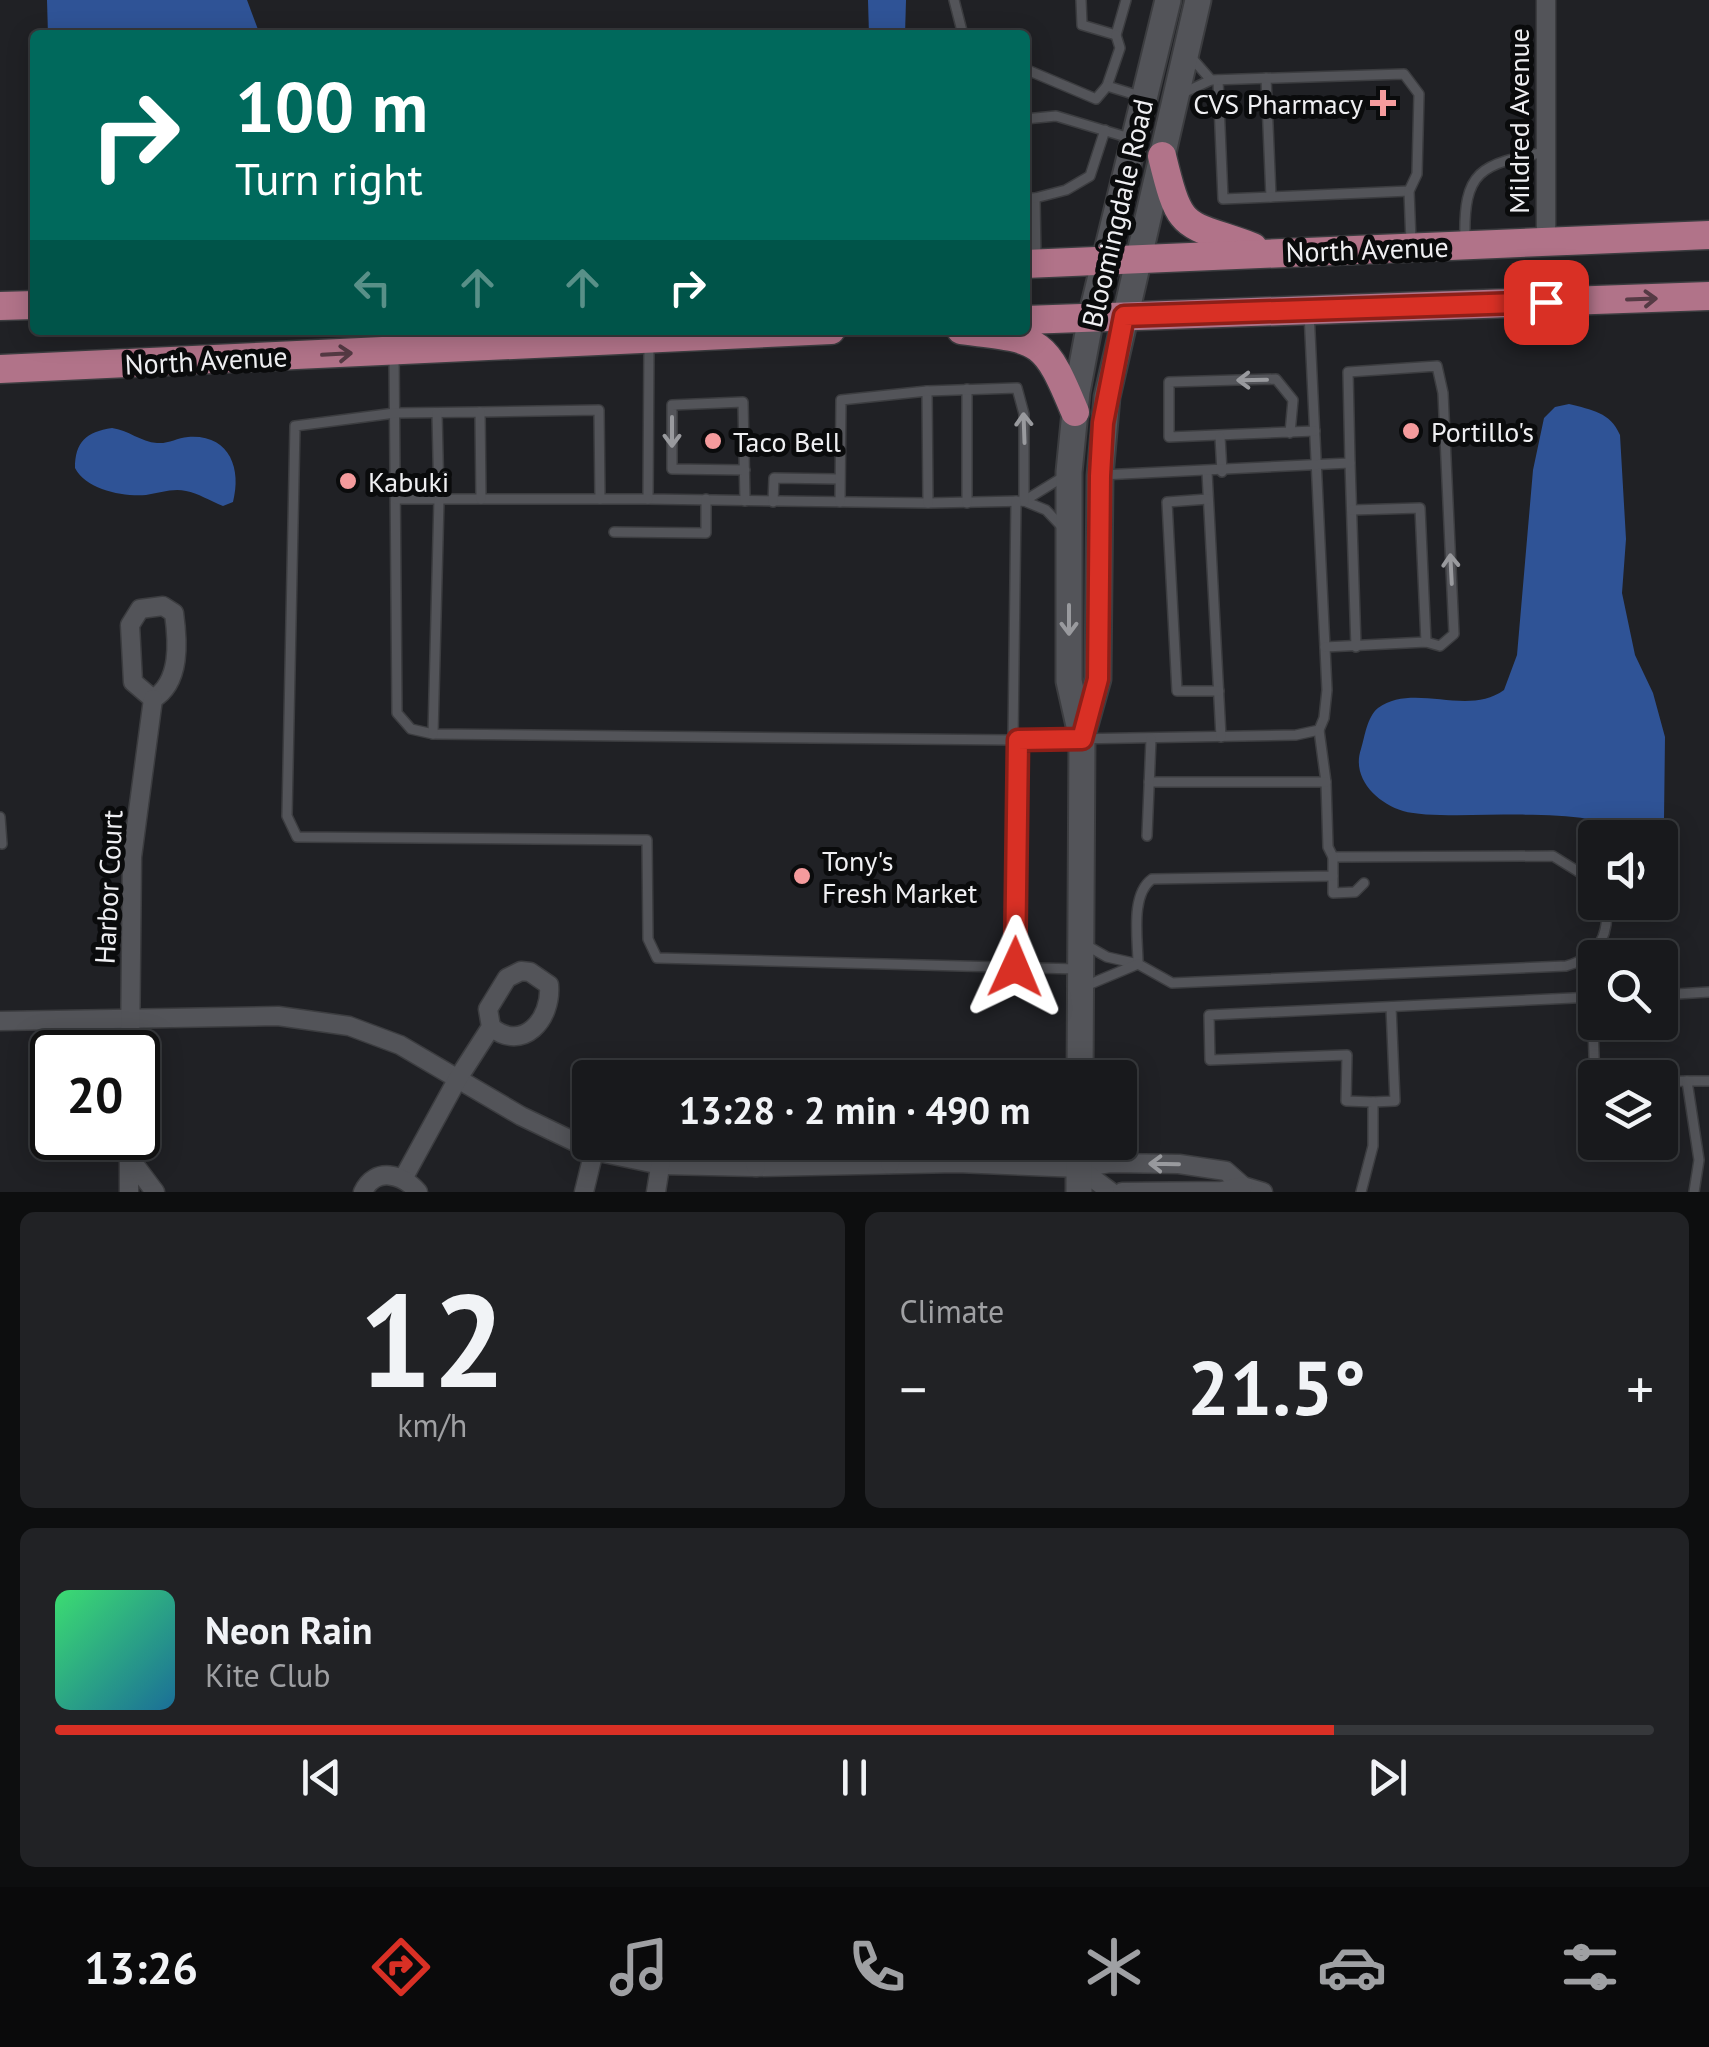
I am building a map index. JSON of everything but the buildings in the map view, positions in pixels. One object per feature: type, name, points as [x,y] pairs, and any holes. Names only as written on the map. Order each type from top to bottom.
[{"type":"main road","points":[[1162,156],[1173,202],[1184,220],[1197,229],[1268,253]]},
{"type":"main road","name":"North Avenue","points":[[1030,264],[1709,235]]},
{"type":"main road","name":"North Avenue","points":[[1030,320],[1709,296]]},
{"type":"main road","points":[[0,306],[30,305]]},
{"type":"main road","name":"North Avenue","points":[[0,369],[393,341],[729,335]]},
{"type":"main road","points":[[989,335],[1034,343],[1054,361],[1075,412]]},
{"type":"street","name":"Bloomingdale Road","points":[[1080,1060],[1082,739],[1068,681],[1069,472],[1091,318],[1168,0]]},
{"type":"street","name":"Bloomingdale Road","points":[[1082,739],[1098,679],[1100,476],[1106,397],[1198,0]]},
{"type":"street","name":"Mildred Avenue","points":[[1546,0],[1546,242]]},
{"type":"street","name":"Harbor Court","points":[[163,606],[174,613],[177,634],[173,677],[166,692],[154,699],[133,682],[130,626],[140,609],[163,606]]},
{"type":"street","name":"Harbor Court","points":[[127,1030],[132,857],[154,699]]},
{"type":"street","points":[[0,1021],[278,1016],[318,1020],[387,1040],[521,1116],[572,1140]]},
{"type":"street","points":[[404,1177],[490,1027]]},
{"type":"street","points":[[130,1192],[131,1160]]},
{"type":"street","points":[[131,1160],[156,1192]]},
{"type":"street","points":[[584,1192],[592,1160]]},
{"type":"street","points":[[642,1160],[756,1167],[957,1163],[1205,1166],[1226,1171],[1243,1186],[1263,1192]]},
{"type":"street","points":[[656,1192],[662,1160]]},
{"type":"street","points":[[754,1160],[756,1167]]},
{"type":"street","points":[[890,1160],[890,1164]]},
{"type":"street","points":[[1079,1167],[1111,1192]]},
{"type":"street","points":[[362,1192],[366,1184],[384,1174],[404,1177],[418,1192]]},
{"type":"street","points":[[1122,1192],[1222,1191],[1243,1186]]},
{"type":"lane","points":[[954,0],[961,30]]},
{"type":"lane","points":[[1081,0],[1082,25],[1116,35]]},
{"type":"lane","points":[[1030,71],[1096,99],[1107,86],[1120,48],[1116,35],[1126,0]]},
{"type":"lane","points":[[1186,52],[1214,80],[1223,199],[1410,191]]},
{"type":"lane","points":[[1176,97],[1214,80],[1404,74],[1419,94],[1417,174],[1410,191],[1412,246]]},
{"type":"lane","points":[[1266,78],[1271,197]]},
{"type":"lane","points":[[1107,86],[1145,98]]},
{"type":"lane","points":[[1030,119],[1056,116],[1135,140]]},
{"type":"lane","points":[[1030,264],[1030,198],[1066,190],[1090,176],[1105,130]]},
{"type":"lane","points":[[1465,244],[1468,186],[1490,166],[1546,152]]},
{"type":"lane","points":[[1308,309],[1326,647],[1327,690],[1319,730],[1332,893],[1355,892],[1364,883]]},
{"type":"lane","points":[[648,339],[648,499]]},
{"type":"lane","points":[[393,341],[398,713],[411,729],[434,734],[1015,740],[1296,735],[1319,730]]},
{"type":"lane","points":[[1326,647],[1356,647],[1426,642],[1440,646],[1454,634],[1443,393],[1438,366],[1348,372],[1356,647]]},
{"type":"lane","points":[[1290,433],[1293,400],[1276,379],[1169,382],[1169,437],[1220,437],[1315,432]]},
{"type":"lane","points":[[840,502],[841,400],[928,391],[1017,388],[1024,414],[1015,740],[1015,967]]},
{"type":"lane","points":[[967,389],[968,503]]},
{"type":"lane","points":[[928,391],[928,503]]},
{"type":"lane","points":[[745,470],[672,469],[672,406],[743,402],[745,470],[745,501]]},
{"type":"lane","points":[[600,499],[599,410],[395,414],[295,426],[287,816],[297,838],[647,840],[648,939],[657,958],[1015,967],[1080,978],[1138,964]]},
{"type":"lane","points":[[480,412],[481,499]]},
{"type":"lane","points":[[434,734],[439,499],[436,413]]},
{"type":"lane","points":[[1220,437],[1222,472]]},
{"type":"lane","points":[[1100,476],[1350,464]]},
{"type":"lane","points":[[1020,501],[1069,472]]},
{"type":"lane","points":[[1207,472],[1221,737]]},
{"type":"lane","points":[[774,502],[774,478],[839,479]]},
{"type":"lane","points":[[396,499],[1020,501],[1046,510],[1068,534]]},
{"type":"lane","points":[[614,532],[706,533],[706,499]]},
{"type":"lane","points":[[1208,499],[1167,502],[1177,691],[1219,692]]},
{"type":"lane","points":[[1352,510],[1420,508],[1426,642]]},
{"type":"lane","points":[[1147,836],[1151,739]]},
{"type":"lane","points":[[1149,782],[1326,782]]},
{"type":"lane","points":[[0,817],[2,844]]},
{"type":"lane","points":[[1332,857],[1553,856],[1578,871]]},
{"type":"lane","points":[[1364,857],[1364,871]]},
{"type":"lane","points":[[1138,964],[1139,896],[1152,878],[1333,876]]},
{"type":"lane","points":[[1080,942],[1107,957],[1138,964],[1172,983],[1566,966],[1592,956],[1602,943],[1608,920]]},
{"type":"lane","points":[[1678,993],[1709,992]]},
{"type":"lane","points":[[1391,1007],[1394,1101],[1346,1101],[1347,1055],[1210,1060],[1209,1014],[1578,999]]},
{"type":"lane","points":[[1678,1081],[1709,1081]]},
{"type":"lane","points":[[1687,1081],[1699,1160],[1694,1192]]},
{"type":"lane","points":[[1361,1192],[1373,1146],[1373,1102]]},
{"type":"water","points":[[47,0],[247,0],[258,30],[48,30]]},
{"type":"water","points":[[868,0],[906,0],[905,30],[869,30]]},
{"type":"water","points":[[1569,404],[1593,410],[1606,417],[1620,435],[1626,539],[1622,593],[1635,655],[1653,693],[1665,737],[1664,820],[1403,811],[1376,796],[1363,779],[1359,760],[1371,716],[1392,701],[1474,701],[1504,690],[1517,655],[1533,470],[1544,418],[1555,407]]},
{"type":"water","points":[[112,428],[157,443],[188,437],[214,441],[223,447],[234,466],[233,502],[223,506],[181,490],[127,495],[96,487],[75,468],[77,451],[95,432]]},
{"type":"place","name":"CVS Pharmacy","points":[[1383,103]]},
{"type":"place","name":"Portillo's","points":[[1411,431]]},
{"type":"place","name":"Taco Bell","points":[[713,441]]},
{"type":"place","name":"Kabuki","points":[[348,481]]},
{"type":"place","name":"Tony's Fresh Market","points":[[802,876]]},
{"type":"route","points":[[1015,967],[1018,740],[1082,739],[1098,679],[1101,452],[1106,397],[1124,316],[1546,302]]}]
